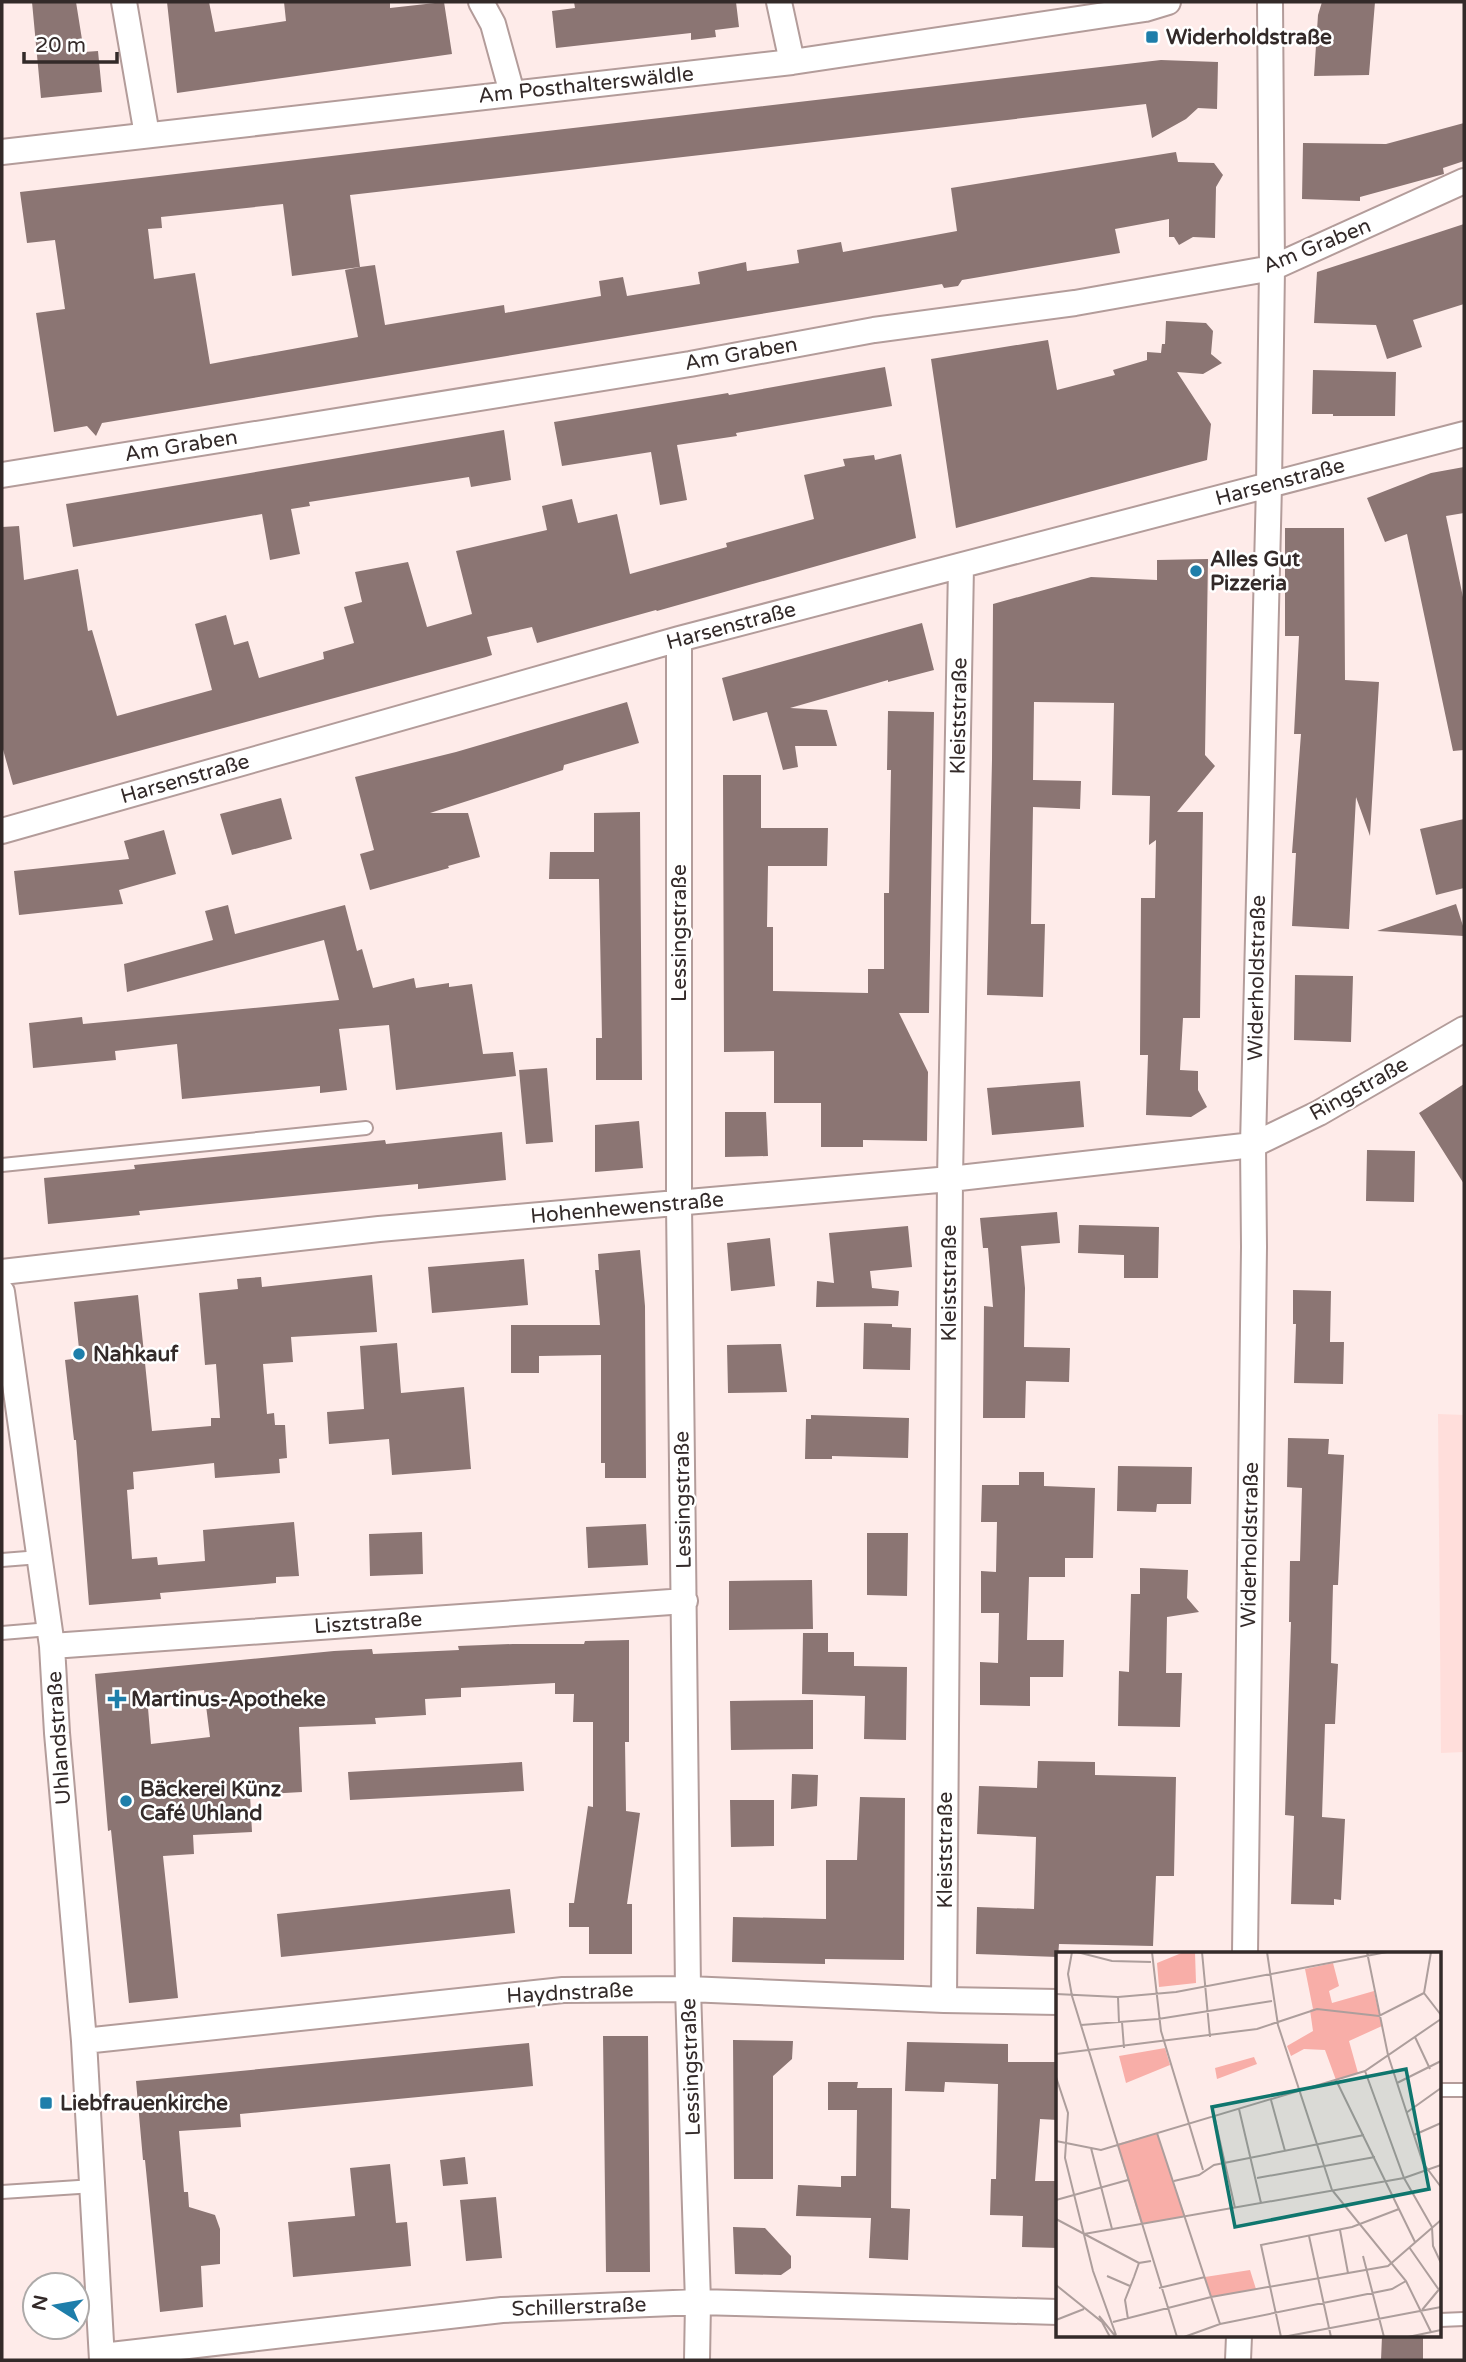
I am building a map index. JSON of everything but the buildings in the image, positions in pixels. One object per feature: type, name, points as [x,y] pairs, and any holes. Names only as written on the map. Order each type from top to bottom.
[{"type":"street","points":[[124,2],[148,135]]},
{"type":"street","points":[[481,2],[493,24],[512,93]]},
{"type":"street","points":[[779,2],[792,62]]},
{"type":"street","name":"Am Posthalterswäldle","points":[[2,152],[792,62],[1145,9],[1168,2]]},
{"type":"street","name":"Widerholdstraße","points":[[1245,1952],[1253,1145],[1272,268],[1270,2]]},
{"type":"street","name":"Am Graben","points":[[2,475],[690,364],[874,330],[1075,303],[1272,268],[1464,181]]},
{"type":"street","name":"Harsenstraße","points":[[2,831],[679,639],[1464,434]]},
{"type":"street","name":"Kleiststraße","points":[[944,2000],[950,1179],[961,566]]},
{"type":"street","name":"Lessingstraße","points":[[679,639],[679,1204],[688,1989],[698,2302],[696,2360]]},
{"type":"street","name":"Ringstraße","points":[[1253,1145],[1319,1113],[1464,1029]]},
{"type":"street","name":"Hohenhewenstraße","points":[[2,1272],[379,1229],[950,1179],[1253,1145]]},
{"type":"street","name":"Uhlandstraße","points":[[2,1292],[51,1637],[84,2041],[102,2358]]},
{"type":"street","name":"Lisztstraße","points":[[51,1637],[685,1601]]},
{"type":"street","name":"Haydnstraße","points":[[84,2041],[563,1990],[688,1989],[1056,2002]]},
{"type":"street","name":"Schillerstraße","points":[[102,2358],[502,2310],[698,2302],[1056,2312]]},
{"type":"street","points":[[1238,2360],[1239,2338]]},
{"type":"lane","points":[[2,1165],[366,1128]]},
{"type":"lane","points":[[2,1560],[40,1557]]},
{"type":"lane","points":[[2,1633],[51,1637]]},
{"type":"lane","points":[[1442,2091],[1464,2091]]},
{"type":"lane","points":[[2,2192],[94,2186]]},
{"type":"lane","points":[[1442,2320],[1464,2319]]},
{"type":"shaded area","points":[[1438,1414],[1464,1415],[1464,1752],[1441,1753]]},
{"type":"place","name":"Widerholdstraße","points":[[1152,37]]},
{"type":"place","name":"Alles Gut Pizzeria","points":[[1196,571]]},
{"type":"place","name":"Nahkauf","points":[[79,1354]]},
{"type":"place","name":"Martinus-Apotheke","points":[[117,1699]]},
{"type":"place","name":"Bäckerei Künz Café Uhland","points":[[126,1801]]},
{"type":"place","name":"Liebfrauenkirche","points":[[46,2103]]}]
